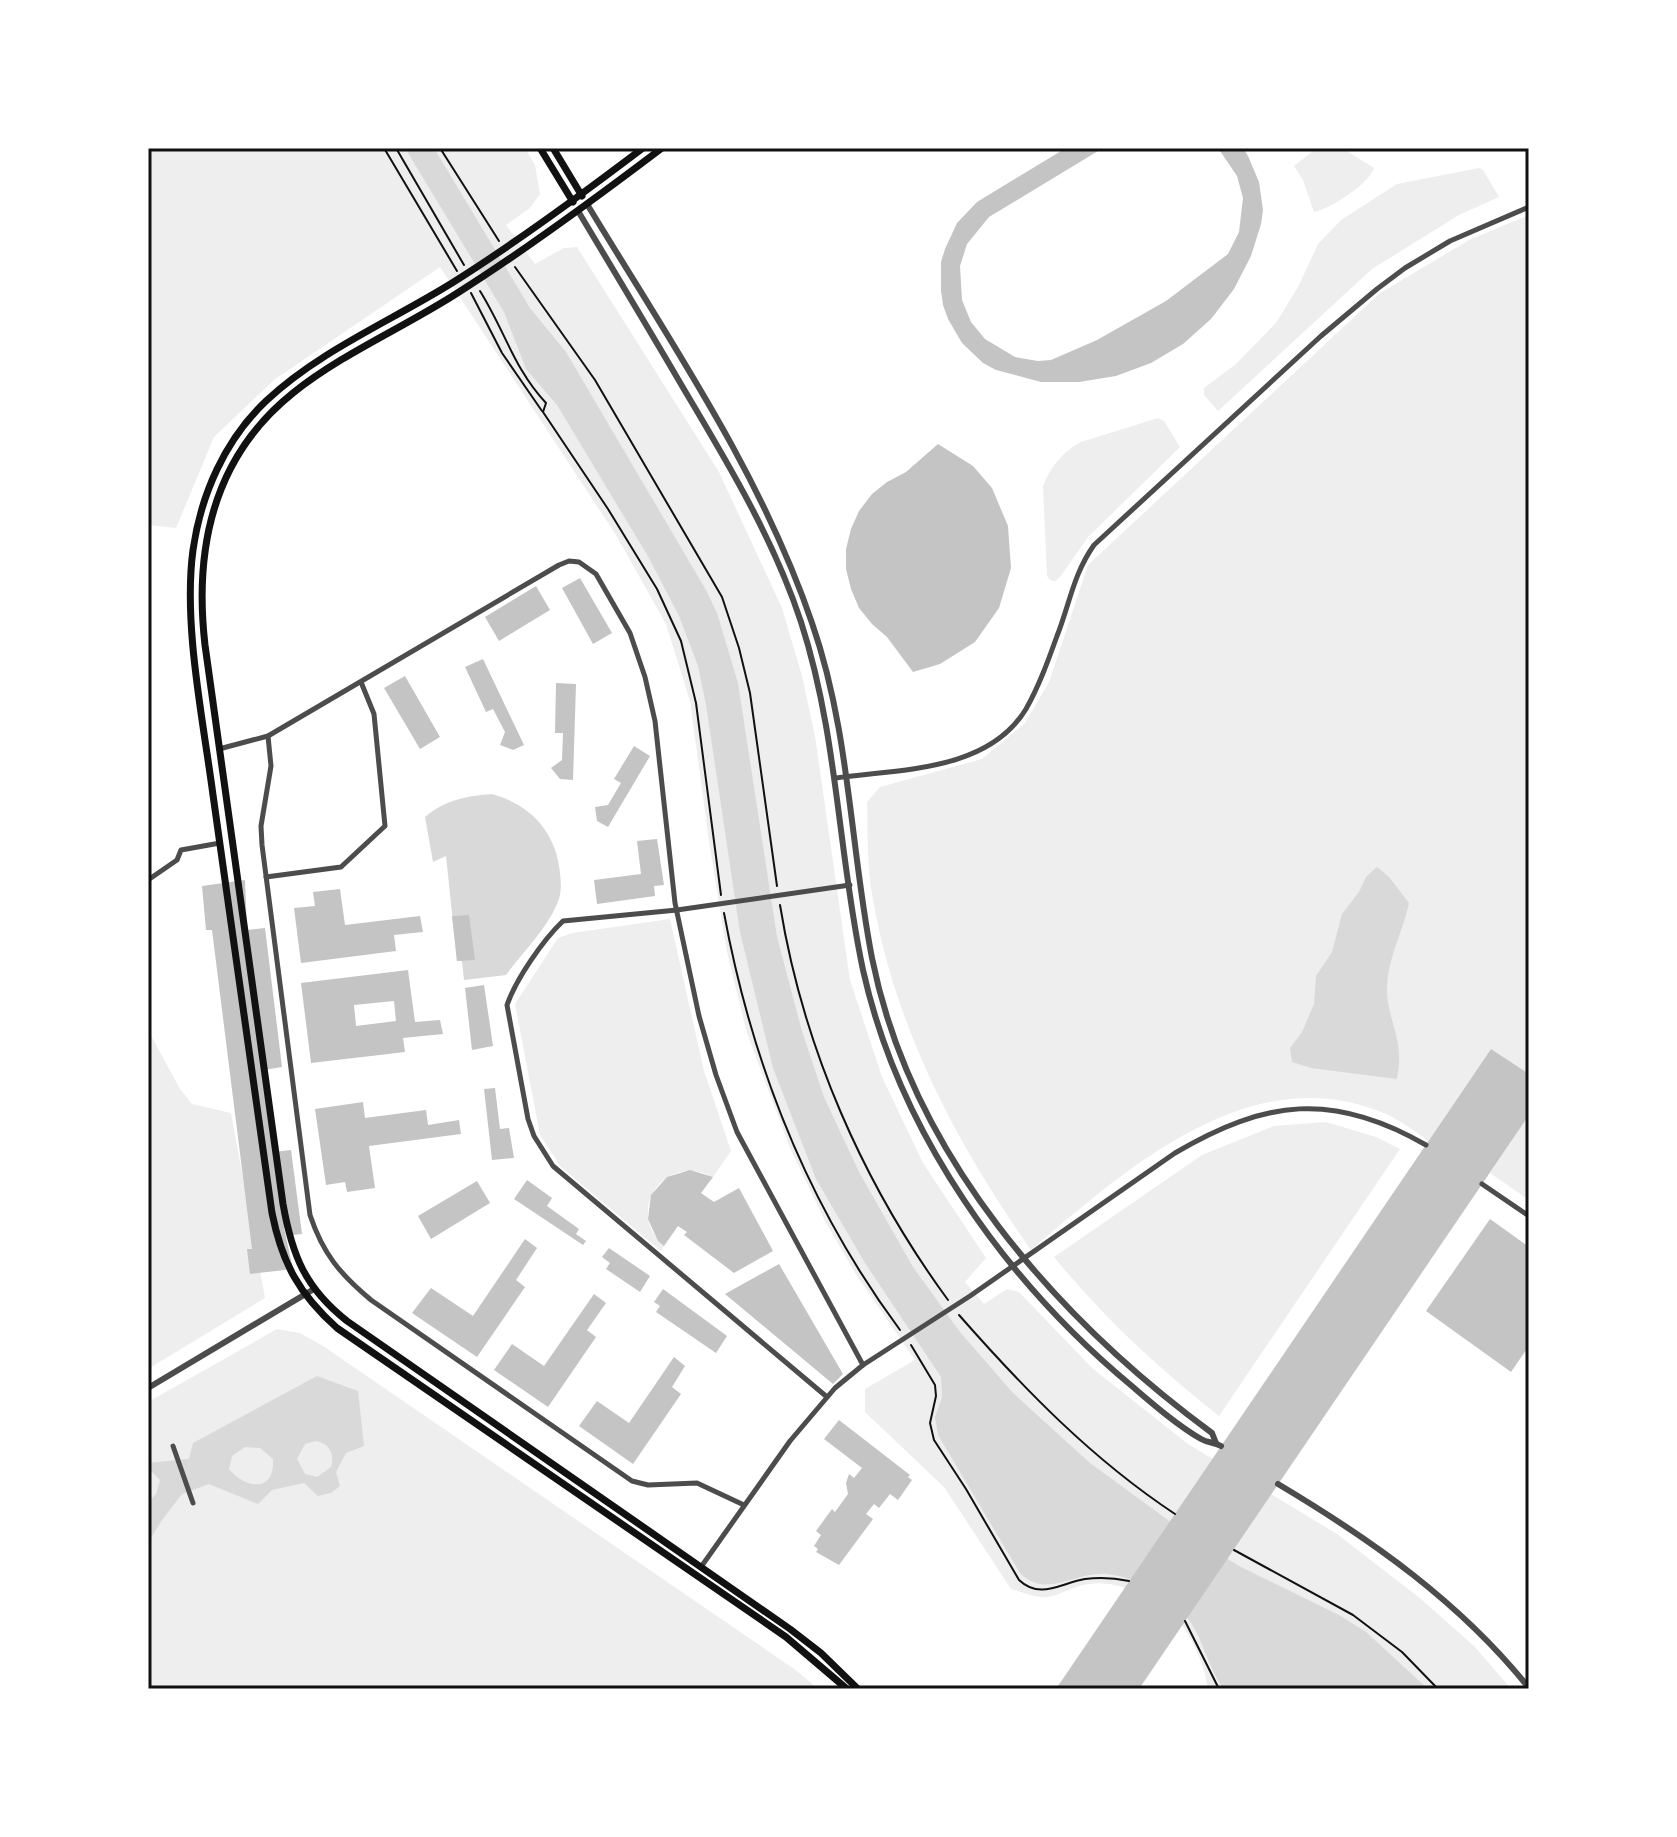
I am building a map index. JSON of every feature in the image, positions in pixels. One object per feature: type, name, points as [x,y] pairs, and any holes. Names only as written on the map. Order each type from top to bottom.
[{"type":"main road","points":[[540,148],[578,211]]},
{"type":"main road","points":[[553,148],[587,204]]},
{"type":"main road","points":[[643,148],[541,225],[451,284],[327,356],[280,389],[241,429],[209,485],[196,531],[190,601],[220,843],[274,1221],[283,1256],[304,1295],[337,1328],[786,1637],[847,1689]]},
{"type":"main road","points":[[662,148],[547,235],[457,294],[294,392],[259,427],[223,484],[206,536],[203,626],[287,1222],[301,1268],[314,1289],[347,1321],[810,1645],[858,1689]]},
{"type":"street","points":[[578,211],[723,453],[775,556],[810,651],[826,716],[864,973],[898,1074],[921,1124],[953,1180],[1013,1266],[1067,1326],[1119,1375],[1183,1427],[1206,1442],[1218,1445],[1212,1433],[1111,1352],[1023,1259],[955,1162],[920,1097],[895,1036],[872,961],[839,720],[824,660],[799,585],[773,524],[731,444],[587,204]]},
{"type":"street","points":[[836,778],[953,761],[982,749],[1004,733],[1025,710],[1043,674],[1081,564],[1094,545],[1368,296],[1405,268],[1450,241],[1529,207]]},
{"type":"street","points":[[219,749],[268,736],[559,565],[569,561],[587,565],[605,587],[630,633],[645,677],[655,721],[677,910],[699,1016],[737,1132],[863,1365]]},
{"type":"street","points":[[266,877],[341,867],[385,826],[374,714],[360,681]]},
{"type":"street","points":[[268,736],[271,766],[261,826],[266,877],[310,1215],[329,1259],[349,1282],[371,1300],[632,1481],[648,1485],[697,1483],[744,1505]]},
{"type":"street","points":[[148,880],[177,860],[181,850],[220,843]]},
{"type":"street","points":[[827,1397],[553,1166],[534,1136],[528,1119],[507,1005],[512,992],[563,921],[677,910],[850,885]]},
{"type":"street","points":[[701,1567],[790,1441],[827,1397],[863,1365],[970,1296],[1175,1153],[1206,1135],[1265,1113],[1294,1109],[1326,1109],[1363,1115],[1392,1125],[1426,1145]]},
{"type":"street","points":[[1482,1184],[1529,1216]]},
{"type":"street","points":[[148,1388],[314,1289]]},
{"type":"street","points":[[173,1446],[193,1503]]},
{"type":"street","points":[[1278,1484],[1345,1524],[1405,1568],[1471,1624],[1529,1688]]},
{"type":"path","points":[[396,148],[469,273]]},
{"type":"path","points":[[440,148],[505,251]]},
{"type":"path","points":[[513,263],[595,380],[722,597],[750,693],[778,892]]},
{"type":"path","points":[[476,284],[497,319],[526,382],[546,403],[543,412],[657,589],[681,641],[696,703],[722,900]]},
{"type":"path","points":[[780,905],[796,979],[828,1082],[854,1142],[883,1197],[913,1249],[951,1304]]},
{"type":"path","points":[[724,914],[748,1023],[800,1163],[813,1192],[863,1277],[932,1378],[936,1396],[930,1423],[934,1440],[1015,1575],[1027,1586],[1040,1591],[1089,1578],[1129,1581]]},
{"type":"path","points":[[958,1313],[1047,1412],[1112,1468],[1175,1514]]},
{"type":"path","points":[[1234,1550],[1353,1615],[1402,1652],[1438,1689]]},
{"type":"path","points":[[1185,1621],[1219,1689]]},
{"type":"shaded area","points":[[148,148],[525,148],[535,165],[540,194],[530,208],[506,225],[535,264],[564,248],[577,247],[719,472],[782,608],[815,736],[850,980],[882,1077],[923,1163],[986,1258],[965,1282],[984,1304],[1007,1289],[1019,1292],[1092,1368],[1188,1444],[1337,1534],[1421,1599],[1475,1647],[1511,1689],[1208,1689],[1200,1660],[1186,1631],[1174,1616],[1146,1596],[1123,1587],[1100,1583],[1083,1585],[1047,1597],[1011,1589],[944,1487],[865,1412],[865,1389],[915,1360],[855,1273],[825,1221],[790,1148],[747,1033],[727,952],[690,701],[666,624],[616,535],[440,267],[274,380],[214,437],[176,528],[148,525]]},
{"type":"shaded area","points":[[405,148],[434,148],[530,308],[566,352],[717,613],[738,683],[777,937],[802,1031],[824,1097],[859,1172],[913,1267],[960,1332],[1013,1393],[1090,1463],[1194,1539],[1366,1632],[1428,1689],[1224,1689],[1191,1622],[1174,1604],[1150,1589],[1107,1574],[1040,1584],[1020,1573],[938,1435],[935,1417],[942,1397],[941,1377],[865,1263],[816,1179],[773,1068],[740,932],[698,666],[679,616],[649,558],[557,405],[526,369],[504,312]]},
{"type":"shaded area","points":[[1317,148],[1342,148],[1374,168],[1365,181],[1348,195],[1314,212],[1303,180],[1294,166]]},
{"type":"shaded area","points":[[1479,168],[1499,197],[1459,215],[1372,269],[1218,411],[1204,395],[1204,388],[1236,364],[1276,323],[1298,287],[1318,244],[1341,220],[1397,184]]},
{"type":"shaded area","points":[[1529,215],[1529,1074],[1491,1049],[1428,1141],[1376,1110],[1327,1099],[1280,1100],[1234,1112],[1189,1132],[1146,1159],[1105,1188],[1031,1250],[976,1166],[952,1122],[930,1078],[894,986],[871,888],[867,802],[880,787],[982,759],[1025,723],[1049,682],[1088,565],[1380,293],[1471,239]]},
{"type":"shaded area","points":[[1158,418],[1164,421],[1180,447],[1088,537],[1060,577],[1050,580],[1047,576],[1043,487],[1053,467],[1081,442]]},
{"type":"shaded area","points":[[492,794],[519,805],[547,833],[558,858],[560,892],[547,923],[506,975],[464,980],[462,961],[457,961],[446,856],[433,862],[425,817],[456,800]]},
{"type":"shaded area","points":[[1377,867],[1409,903],[1390,966],[1387,987],[1398,1046],[1397,1079],[1311,1068],[1292,1062],[1290,1048],[1302,1032],[1314,1004],[1316,976],[1332,952],[1342,914],[1366,877]]},
{"type":"shaded area","points":[[670,919],[704,1071],[731,1151],[713,1177],[695,1171],[679,1172],[666,1178],[656,1189],[649,1202],[648,1217],[653,1232],[664,1246],[661,1251],[561,1167],[540,1135],[515,1004],[558,938],[572,933]]},
{"type":"shaded area","points":[[148,1030],[180,1089],[192,1104],[231,1113],[265,1298],[148,1369]]},
{"type":"shaded area","points":[[1529,1115],[1529,1200],[1490,1173]]},
{"type":"shaded area","points":[[1326,1122],[1376,1137],[1400,1149],[1219,1416],[1132,1341],[1054,1257],[1202,1155],[1274,1126]]},
{"type":"shaded area","points":[[277,1329],[300,1333],[323,1346],[797,1671],[818,1689],[148,1689],[148,1402]]},
{"type":"shaded area","points":[[317,1376],[358,1391],[364,1446],[346,1453],[336,1472],[340,1486],[331,1493],[318,1496],[304,1483],[272,1490],[258,1504],[209,1484],[182,1494],[148,1543],[148,1503],[156,1494],[160,1480],[148,1468],[148,1463],[189,1459],[193,1443]],"holes":[[[316,1441],[328,1447],[332,1458],[331,1467],[317,1477],[305,1474],[297,1459],[305,1444]],[[245,1447],[260,1448],[273,1459],[272,1470],[264,1482],[251,1484],[229,1469],[232,1456]]]},
{"type":"building","points":[[1066,148],[1103,148],[989,217],[967,244],[960,266],[962,300],[971,322],[985,339],[1015,357],[1051,360],[1097,340],[1166,301],[1228,254],[1239,232],[1243,198],[1237,176],[1218,148],[1243,148],[1259,182],[1263,210],[1251,256],[1234,289],[1211,319],[1183,344],[1151,363],[1116,376],[1079,382],[1041,382],[996,370],[983,363],[962,343],[943,305],[941,262],[957,223],[977,202]]},
{"type":"building","points":[[938,444],[973,466],[992,488],[1008,526],[1011,568],[999,608],[975,642],[940,664],[913,672],[887,637],[859,608],[846,569],[846,549],[859,511],[872,494],[906,472]]},
{"type":"building","points":[[580,578],[612,633],[593,644],[562,588]]},
{"type":"building","points":[[536,586],[550,610],[499,641],[485,617]]},
{"type":"building","points":[[483,659],[524,745],[513,750],[500,745],[505,732],[493,709],[486,712],[465,667]]},
{"type":"building","points":[[405,676],[440,737],[420,749],[384,688]]},
{"type":"building","points":[[556,683],[576,684],[573,780],[560,779],[551,768],[562,760],[563,733],[555,733]]},
{"type":"building","points":[[634,746],[650,756],[608,827],[597,821],[595,807],[608,805],[621,783],[614,779]]},
{"type":"building","points":[[657,839],[664,885],[654,886],[655,896],[597,904],[594,880],[641,874],[637,841]]},
{"type":"building","points":[[245,880],[247,930],[265,928],[282,1067],[264,1070],[274,1152],[291,1150],[302,1234],[292,1235],[291,1227],[284,1228],[293,1269],[250,1274],[247,1249],[252,1249],[212,930],[206,930],[202,886]]},
{"type":"building","points":[[340,889],[345,925],[420,916],[423,932],[394,935],[396,951],[301,963],[294,908],[315,906],[313,892]]},
{"type":"building","points":[[469,915],[475,960],[457,961],[452,916]]},
{"type":"building","points":[[408,970],[415,1022],[440,1020],[443,1034],[403,1038],[405,1052],[311,1063],[301,983]],"holes":[[[394,1001],[396,1021],[356,1026],[354,1005]]]},
{"type":"building","points":[[484,985],[493,1046],[472,1050],[465,988]]},
{"type":"building","points":[[1491,1049],[1529,1074],[1529,1115],[1139,1689],[1056,1689]]},
{"type":"building","points":[[495,1088],[500,1129],[509,1128],[514,1158],[492,1160],[484,1089]]},
{"type":"building","points":[[363,1102],[365,1118],[426,1110],[428,1125],[459,1120],[461,1134],[369,1146],[375,1188],[347,1192],[345,1182],[326,1185],[315,1109]]},
{"type":"building","points":[[690,1170],[713,1177],[701,1193],[714,1202],[739,1188],[773,1251],[734,1273],[684,1235],[687,1232],[678,1226],[664,1246],[658,1241],[648,1219],[651,1195],[667,1177]]},
{"type":"building","points":[[527,1180],[552,1198],[547,1206],[579,1229],[576,1234],[586,1241],[583,1245],[514,1199]]},
{"type":"building","points":[[477,1181],[490,1203],[431,1239],[418,1216]]},
{"type":"building","points":[[1490,1219],[1529,1247],[1529,1346],[1511,1372],[1426,1311]]},
{"type":"building","points":[[525,1239],[537,1248],[516,1280],[525,1287],[477,1357],[412,1313],[431,1288],[473,1316]]},
{"type":"building","points":[[609,1248],[650,1276],[640,1292],[606,1269],[610,1263],[602,1257]]},
{"type":"building","points":[[779,1264],[843,1374],[833,1384],[725,1294]]},
{"type":"building","points":[[663,1289],[727,1336],[716,1353],[656,1312],[660,1306],[654,1302]]},
{"type":"building","points":[[594,1294],[606,1303],[587,1330],[596,1337],[548,1407],[494,1370],[512,1344],[544,1366]]},
{"type":"building","points":[[674,1357],[685,1366],[672,1387],[681,1394],[633,1464],[579,1426],[597,1401],[629,1423]]},
{"type":"building","points":[[839,1420],[910,1475],[908,1477],[912,1480],[898,1500],[890,1494],[879,1508],[874,1504],[866,1514],[873,1519],[839,1565],[816,1552],[818,1549],[814,1546],[821,1535],[816,1531],[848,1494],[846,1483],[849,1474],[854,1478],[862,1468],[824,1439]]}]
